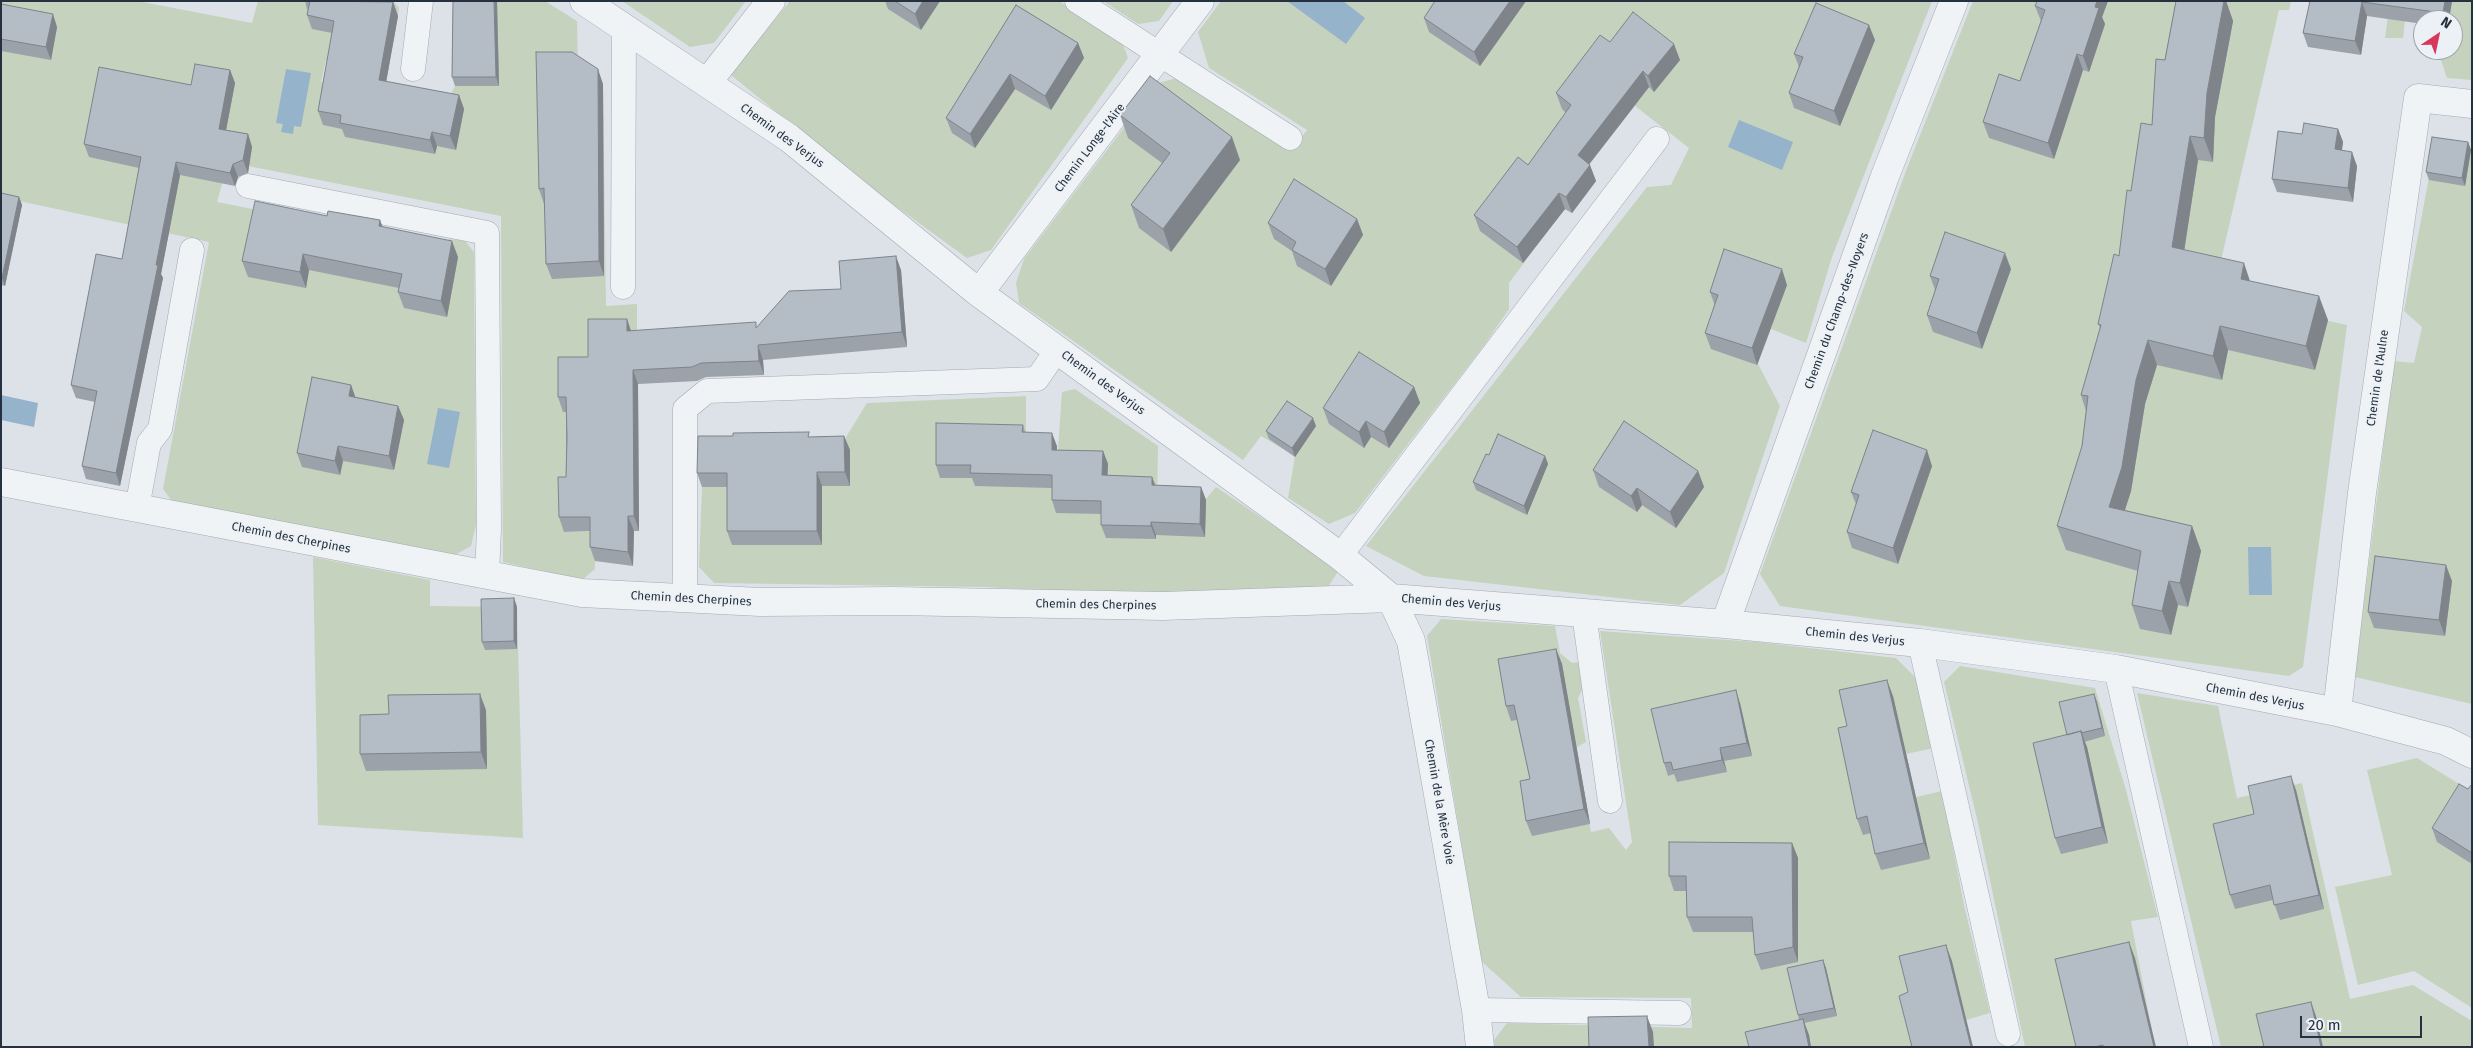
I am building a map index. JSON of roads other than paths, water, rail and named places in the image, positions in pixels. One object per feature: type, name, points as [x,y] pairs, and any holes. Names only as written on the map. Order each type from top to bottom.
[{"type":"street","name":"Chemin des Verjus","points":[[584,1],[789,138],[979,293],[1340,556],[1391,598],[1725,624],[1920,643],[2116,670],[2337,712],[2446,742],[2472,754]]},
{"type":"street","points":[[707,83],[771,1]]},
{"type":"street","name":"Chemin Longe-l'Aire","points":[[979,293],[1200,1]]},
{"type":"street","name":"Chemin du Champ-des-Noyers","points":[[1725,624],[1885,176],[1954,1]]},
{"type":"street","name":"Chemin de l'Aulne","points":[[2337,712],[2362,493],[2418,98],[2472,104]]},
{"type":"street","name":"Chemin des Cherpines","points":[[1,482],[582,593],[760,602],[894,601],[1163,606],[1391,598]]},
{"type":"street","name":"Chemin de la Mère Voie","points":[[1391,598],[1411,641],[1476,1010],[1480,1047]]},
{"type":"lane","points":[[413,70],[421,1]]},
{"type":"lane","points":[[1078,1],[1290,138]]},
{"type":"lane","points":[[623,288],[624,27]]},
{"type":"lane","points":[[1340,556],[1657,138]]},
{"type":"lane","points":[[248,186],[487,233],[490,529],[487,575]]},
{"type":"lane","points":[[137,508],[149,443],[160,429],[192,250]]},
{"type":"lane","points":[[685,599],[685,409],[707,391],[1036,379],[1057,350]]},
{"type":"lane","points":[[1584,614],[1610,801]]},
{"type":"lane","points":[[1920,643],[2008,1034]]},
{"type":"lane","points":[[2116,670],[2201,1047]]},
{"type":"lane","points":[[1476,1010],[1679,1013]]},
{"type":"water","points":[[1287,1],[1343,1],[1365,18],[1346,44]]},
{"type":"water","points":[[286,69],[311,73],[301,127],[294,126],[293,134],[281,132],[283,124],[276,123]]},
{"type":"water","points":[[1739,120],[1793,142],[1782,170],[1728,147]]},
{"type":"water","points":[[1,395],[38,403],[34,427],[1,420]]},
{"type":"water","points":[[438,408],[460,412],[449,468],[427,464]]},
{"type":"water","points":[[2248,547],[2271,547],[2272,595],[2249,595]]}]
